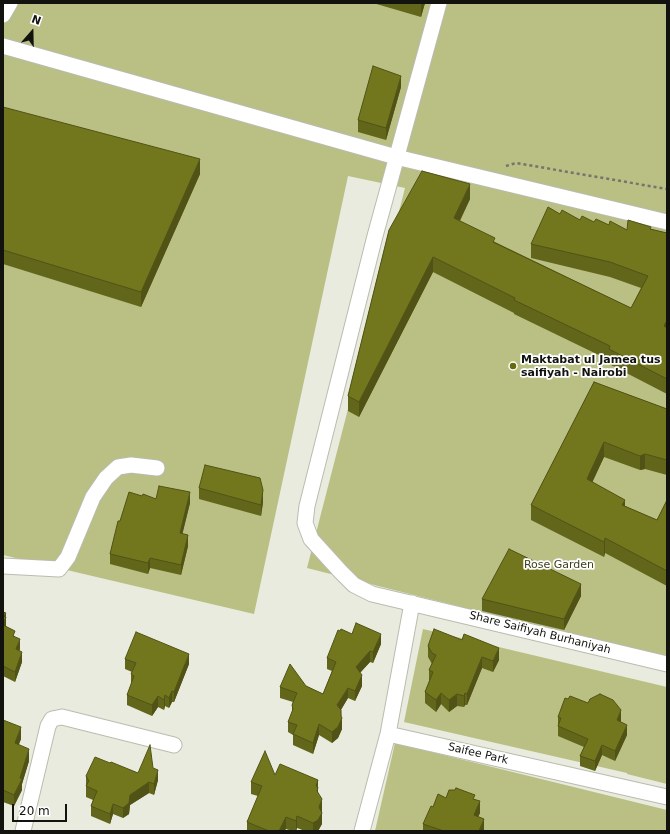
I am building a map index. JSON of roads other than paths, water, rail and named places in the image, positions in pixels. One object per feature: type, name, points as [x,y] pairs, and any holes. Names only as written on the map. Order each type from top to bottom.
[{"type":"street","points":[[3,15],[10,3]]},
{"type":"street","name":"Share Saifiyah Burhaniyah","points":[[439,3],[375,236],[307,506],[305,523],[311,539],[340,571],[354,584],[372,594],[412,602],[667,664]]},
{"type":"street","points":[[3,46],[396,157],[667,222]]},
{"type":"street","points":[[3,566],[59,569],[68,557],[93,497],[106,478],[118,467],[130,465],[157,468]]},
{"type":"street","points":[[362,831],[388,734],[412,602]]},
{"type":"street","points":[[23,831],[48,726],[52,719],[62,717],[174,745]]},
{"type":"street","name":"Saifee Park","points":[[388,734],[667,797]]},
{"type":"place","name":"Maktabat ul Jamea tus saifiyah - Nairobi","points":[[513,366]]},
{"type":"park label","name":"Rose Garden","points":[[559,565]]}]
